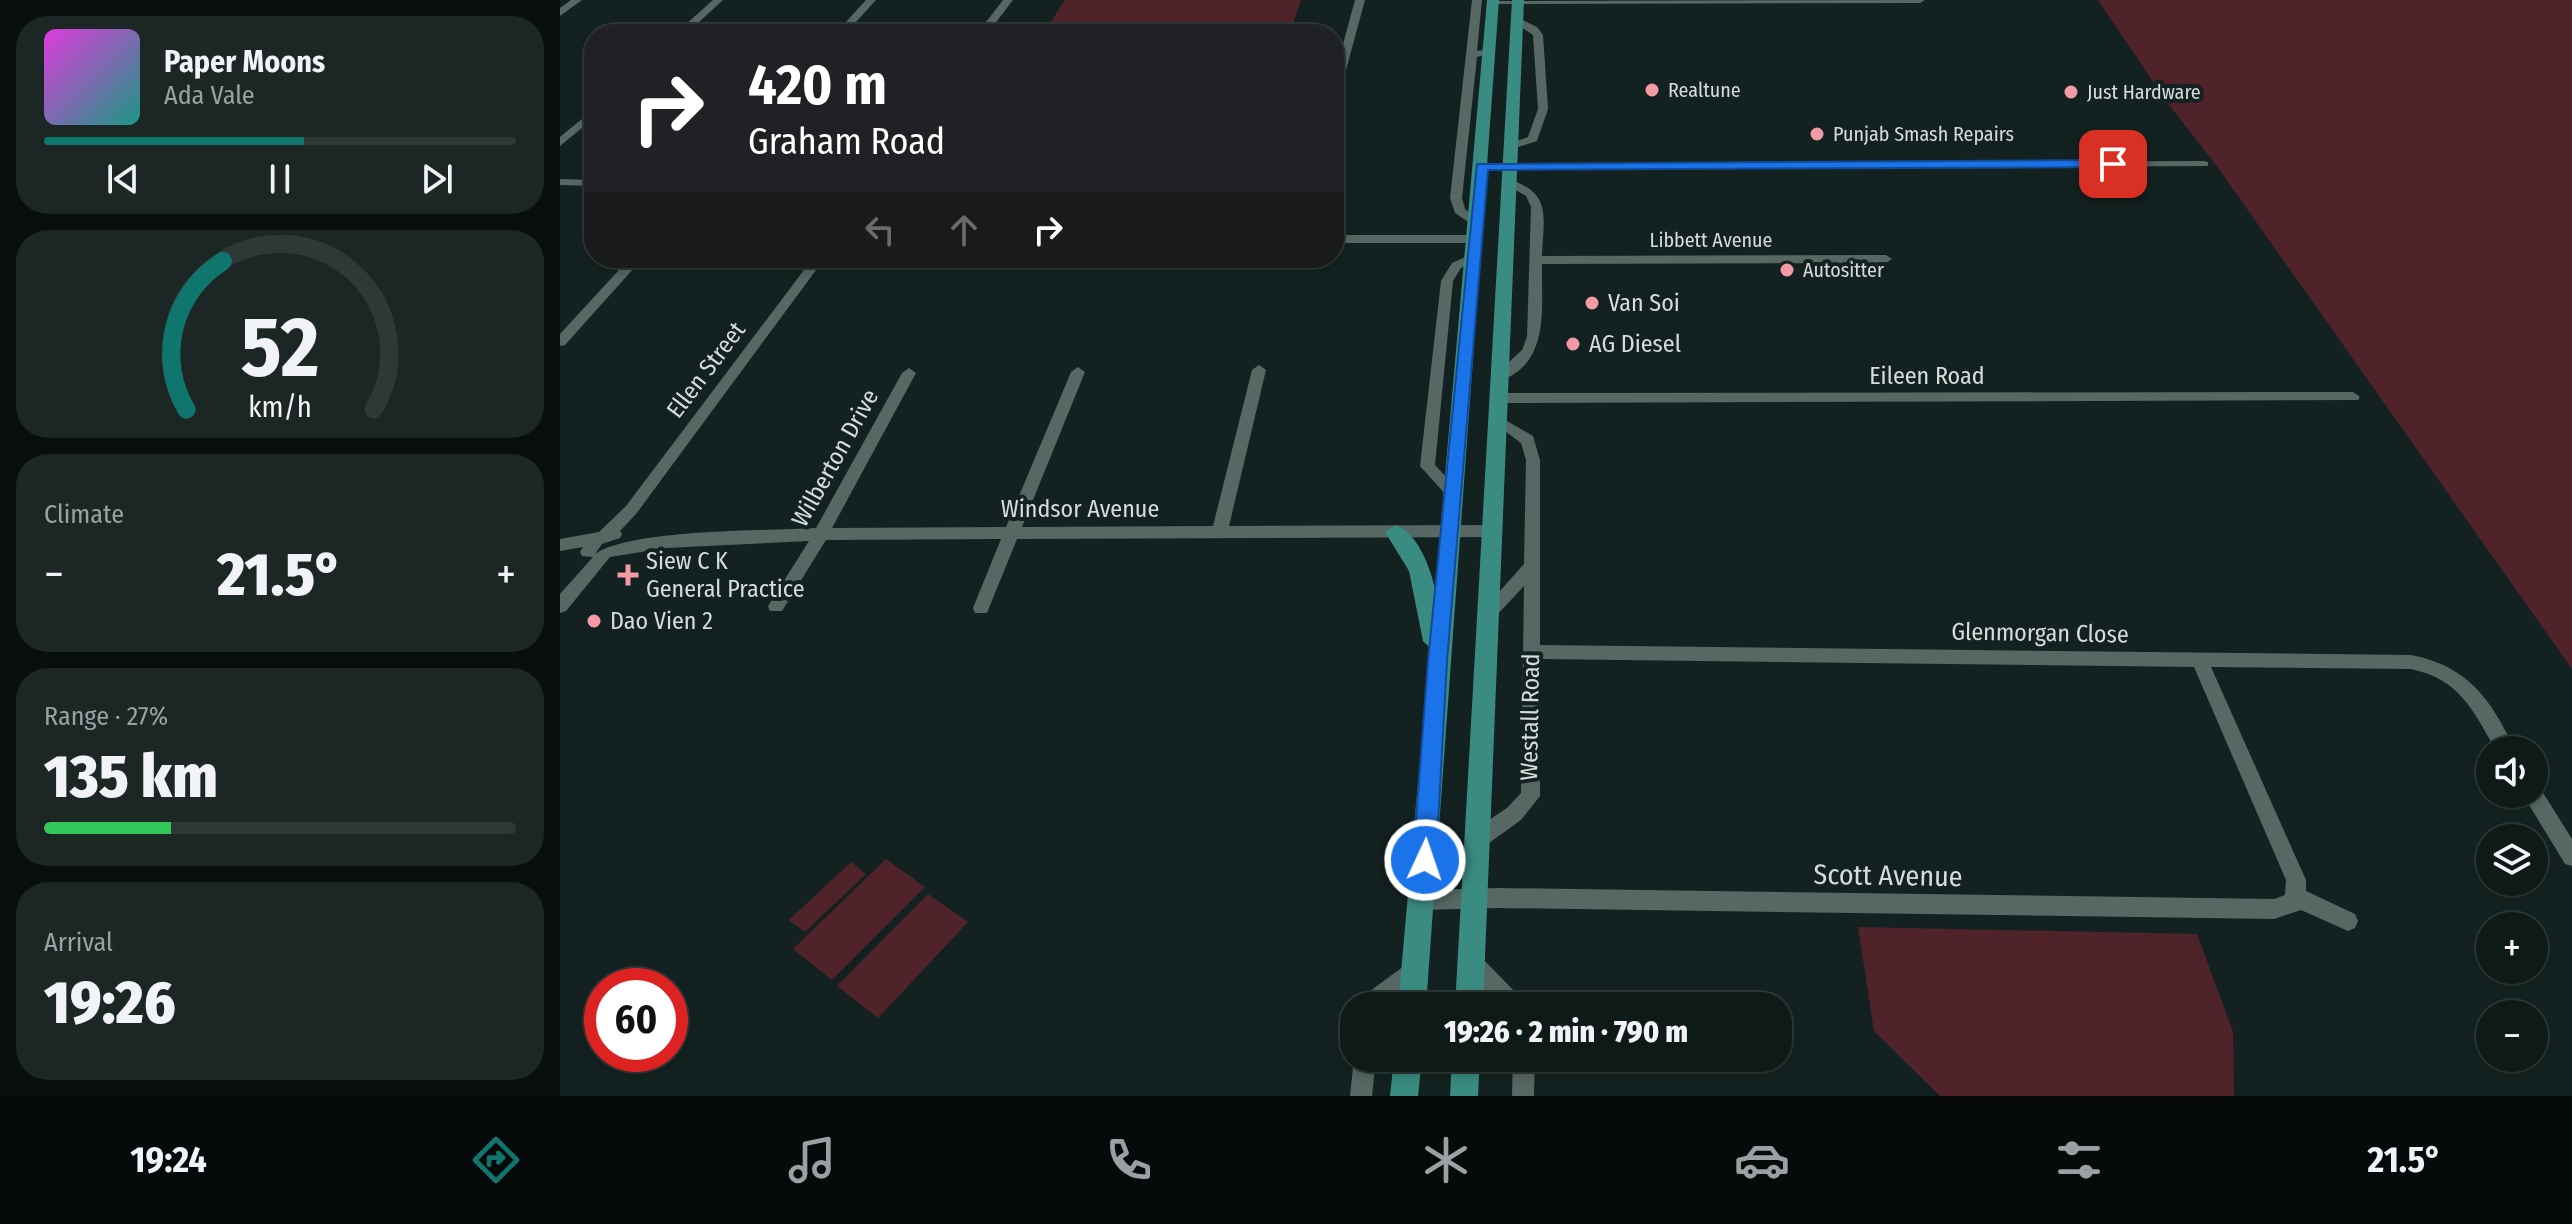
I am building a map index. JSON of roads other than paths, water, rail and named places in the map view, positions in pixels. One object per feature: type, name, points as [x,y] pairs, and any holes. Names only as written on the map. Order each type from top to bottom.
[{"type":"main road","points":[[1413,992],[1493,1]]},
{"type":"main road","name":"Westall Road","points":[[1470,992],[1475,841],[1515,179],[1512,146],[1518,1]]},
{"type":"main road","points":[[1491,34],[1517,27]]},
{"type":"main road","points":[[1395,532],[1412,550],[1423,573],[1438,661]]},
{"type":"main road","points":[[1404,1096],[1407,1072]]},
{"type":"main road","points":[[1464,1096],[1465,1072]]},
{"type":"street","points":[[560,13],[577,0]]},
{"type":"street","points":[[691,24],[718,0]]},
{"type":"street","points":[[849,24],[871,0]]},
{"type":"street","points":[[990,24],[1008,0]]},
{"type":"street","points":[[1344,59],[1360,0]]},
{"type":"street","points":[[1475,240],[1456,198],[1477,0]]},
{"type":"street","points":[[1493,1],[1920,0]]},
{"type":"street","points":[[1512,146],[1533,139],[1543,109],[1538,35],[1534,29],[1517,27]]},
{"type":"street","points":[[1472,55],[1489,52]]},
{"type":"street","points":[[560,143],[584,121]]},
{"type":"street","points":[[1481,167],[1515,179],[2204,164]]},
{"type":"street","name":"Westall Road","points":[[1502,375],[1532,344],[1537,207],[1515,179]]},
{"type":"street","points":[[560,182],[584,183]]},
{"type":"street","points":[[1344,239],[1475,240]]},
{"type":"street","points":[[1453,493],[1427,466],[1447,281],[1475,240]]},
{"type":"street","name":"Libbett Avenue","points":[[1536,260],[1886,259]]},
{"type":"street","points":[[560,342],[628,268]]},
{"type":"street","name":"Ellen Street","points":[[560,606],[812,268]]},
{"type":"street","points":[[1219,533],[1259,370]]},
{"type":"street","points":[[981,608],[1078,372]]},
{"type":"street","name":"Wilberton Drive","points":[[776,606],[821,534],[909,373]]},
{"type":"street","name":"Eileen Road","points":[[1501,398],[2353,397]]},
{"type":"street","name":"Westall Road","points":[[1475,841],[1514,814],[1530,796],[1533,460],[1528,440],[1500,422]]},
{"type":"street","name":"Windsor Avenue","points":[[560,548],[821,534],[1494,531]]},
{"type":"street","points":[[1489,612],[1532,566]]},
{"type":"street","name":"Glenmorgan Close","points":[[1531,652],[2434,665],[2452,674],[2467,689],[2497,736]]},
{"type":"street","points":[[2200,661],[2296,880],[2296,897],[2348,921]]},
{"type":"street","points":[[2542,808],[2572,857]]},
{"type":"street","name":"Scott Avenue","points":[[1421,900],[1475,898],[2274,909],[2295,902],[2296,897]]},
{"type":"street","points":[[1471,961],[1501,992]]},
{"type":"street","points":[[1389,992],[1415,969]]},
{"type":"street","points":[[1361,1096],[1364,1072]]},
{"type":"street","points":[[1523,1096],[1524,1072]]},
{"type":"place","name":"Realtune","points":[[1652,90]]},
{"type":"place","name":"Just Hardware","points":[[2071,92]]},
{"type":"place","name":"Punjab Smash Repairs","points":[[1817,134]]},
{"type":"place","name":"Autositter","points":[[1787,270]]},
{"type":"place","name":"Van Soi","points":[[1592,303]]},
{"type":"place","name":"AG Diesel","points":[[1573,344]]},
{"type":"place","name":"Siew C K General Practice","points":[[628,575]]},
{"type":"place","name":"Dao Vien 2","points":[[594,621]]}]
